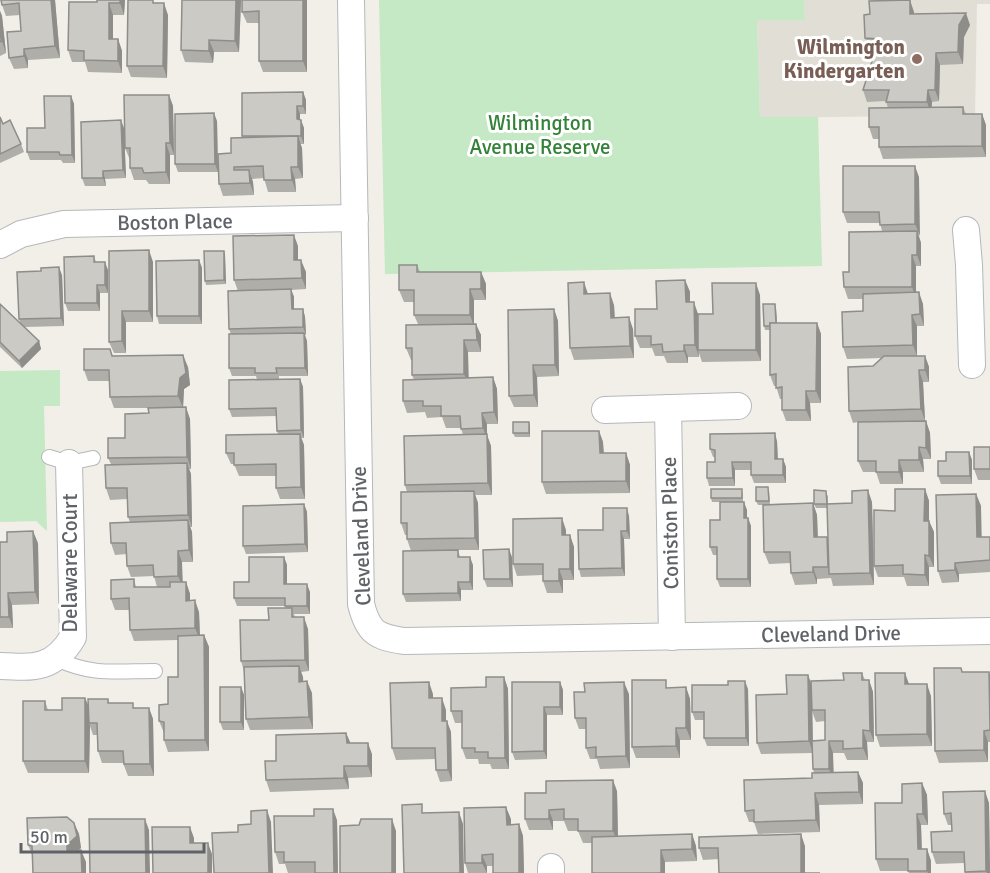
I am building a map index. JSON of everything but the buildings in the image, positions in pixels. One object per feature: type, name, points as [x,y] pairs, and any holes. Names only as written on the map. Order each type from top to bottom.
[{"type":"street","name":"Cleveland Drive","points":[[351,0],[361,604],[369,627],[382,637],[404,641],[990,631]]},
{"type":"street","name":"Boston Place","points":[[0,245],[21,234],[64,224],[355,218]]},
{"type":"street","points":[[966,230],[980,265],[972,365]]},
{"type":"street","points":[[605,410],[738,405]]},
{"type":"street","name":"Coniston Place","points":[[668,408],[672,637]]},
{"type":"street","name":"Delaware Court","points":[[0,666],[24,667],[57,659],[73,637],[71,459]]},
{"type":"lane","name":"Delaware Court","points":[[57,659],[76,668],[95,672],[155,671]]},
{"type":"shaded area","points":[[804,0],[990,0],[990,4],[977,4],[975,115],[760,118],[757,20],[805,20]]},
{"type":"green space","name":"Wilmington Avenue Reserve","points":[[379,0],[804,0],[805,20],[757,20],[760,117],[818,117],[822,266],[385,274]]},
{"type":"green space","points":[[60,370],[60,406],[44,406],[47,531],[36,521],[0,522],[0,371]]},
{"type":"place","name":"Wilmington Kindergarten","points":[[917,59]]}]
